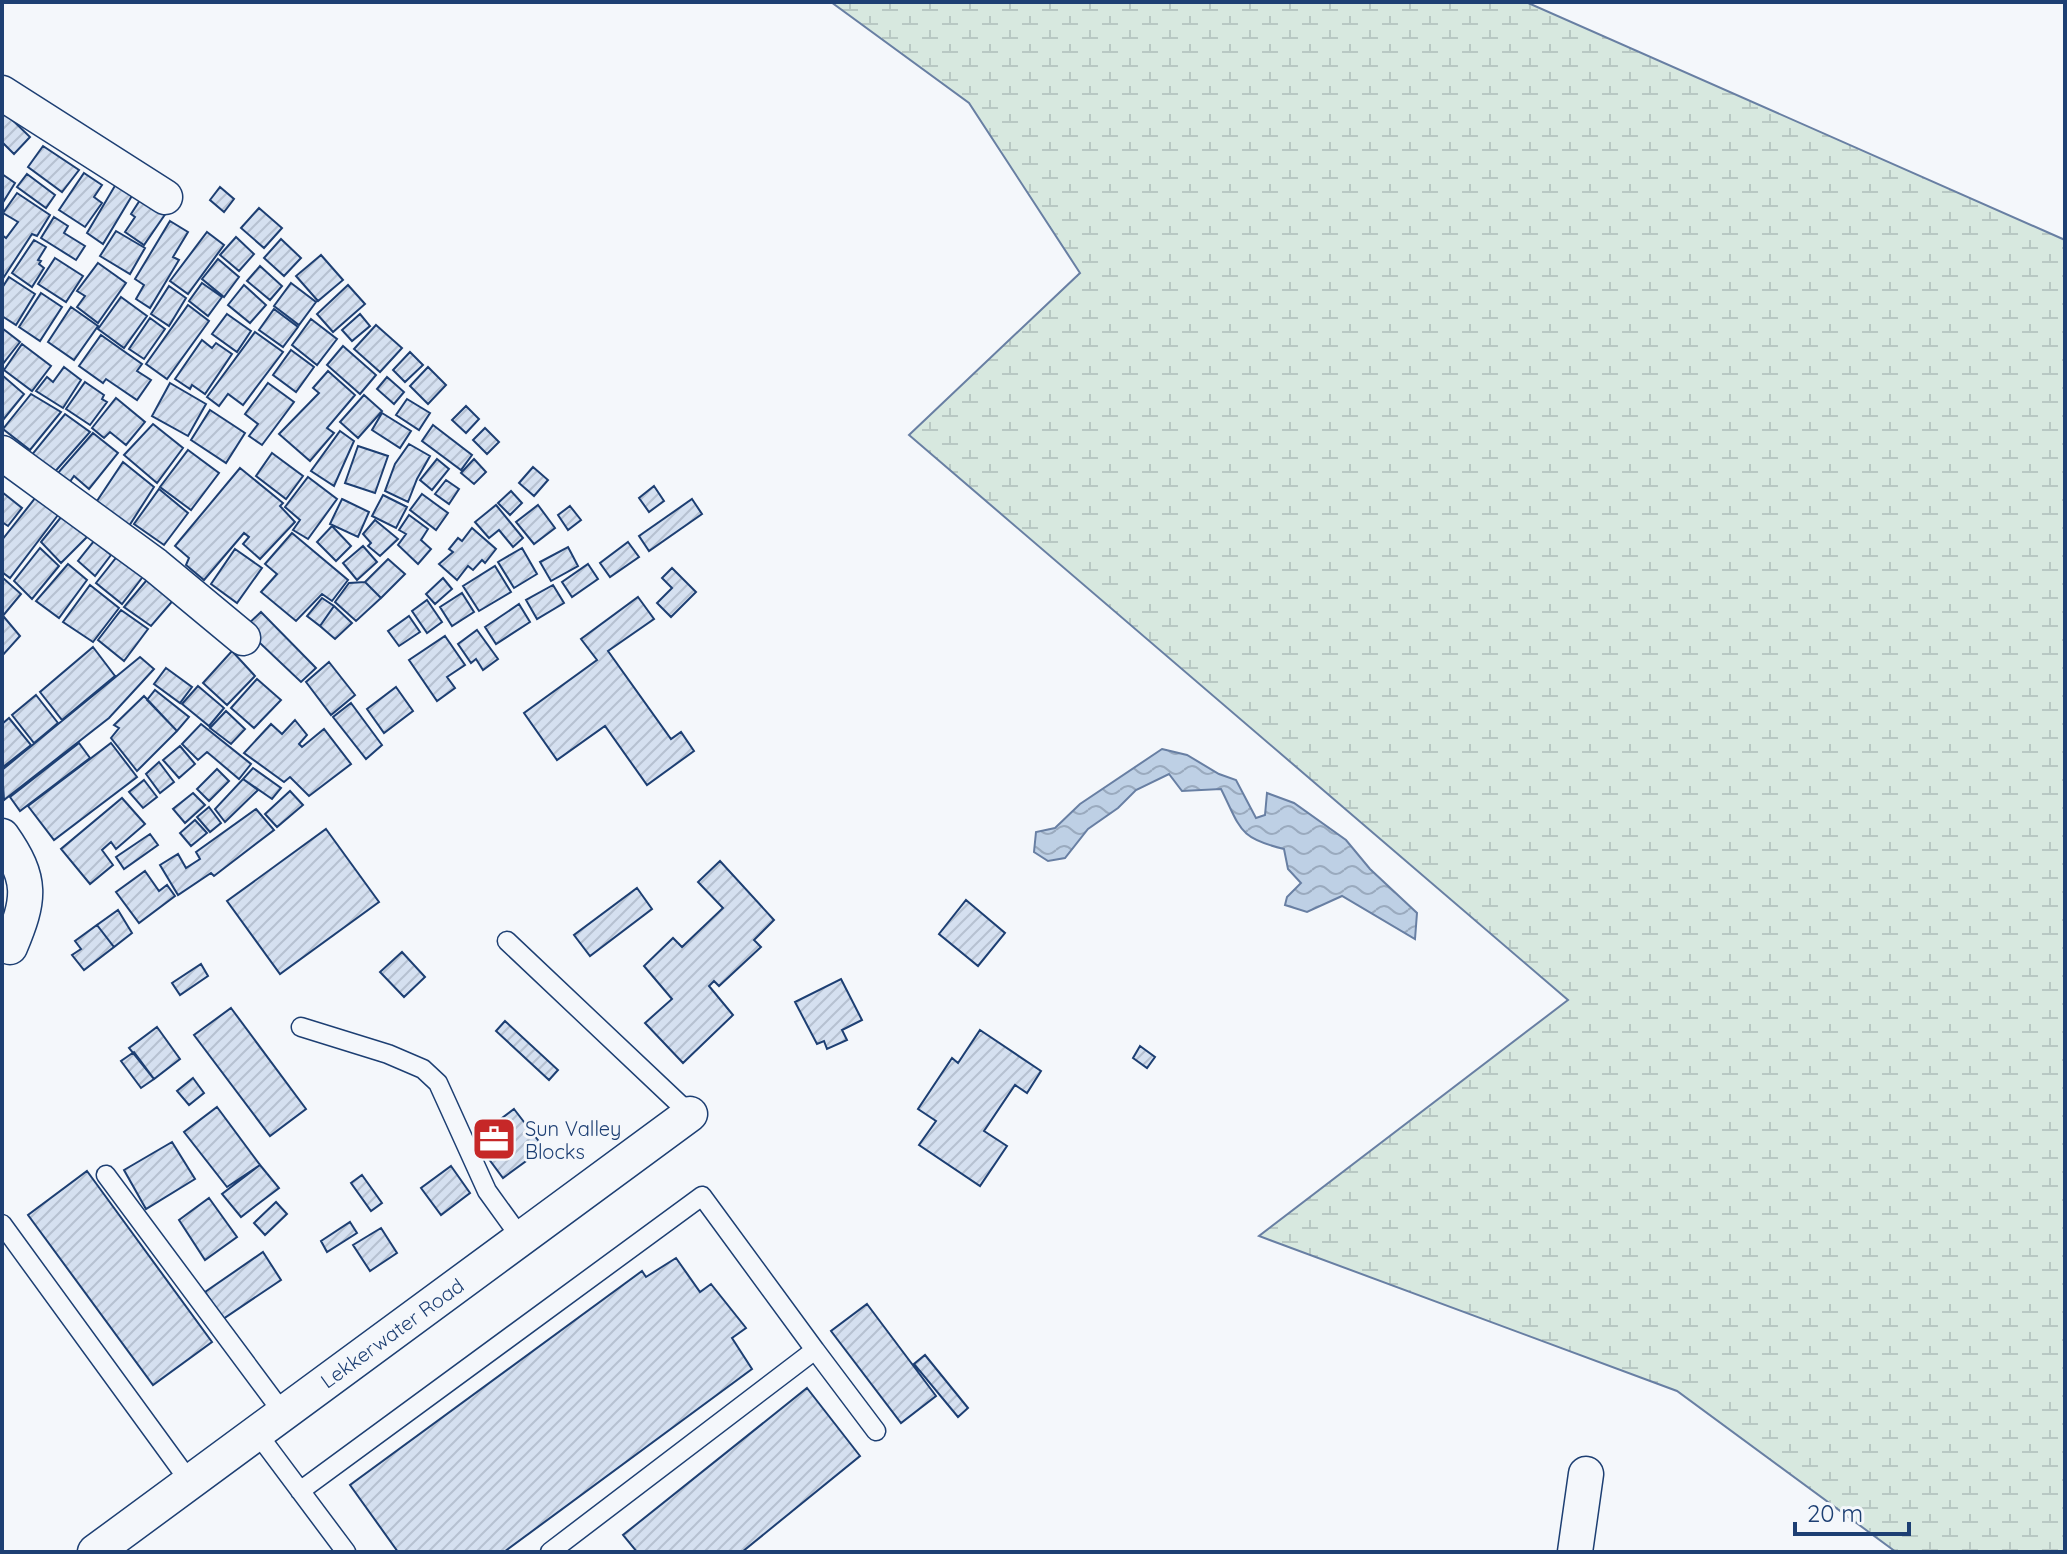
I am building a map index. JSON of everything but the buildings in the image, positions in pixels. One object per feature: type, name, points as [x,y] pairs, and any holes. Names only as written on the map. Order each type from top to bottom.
[{"type":"street","points":[[2,93],[165,197]]},
{"type":"street","points":[[2,453],[155,565],[243,638]]},
{"type":"street","points":[[2,836],[14,853],[25,880],[23,915],[10,947]]},
{"type":"street","name":"Lekkerwater Road","points":[[95,1552],[690,1114]]},
{"type":"street","points":[[1575,1552],[1586,1474]]},
{"type":"lane","points":[[507,941],[690,1114]]},
{"type":"lane","points":[[301,1027],[388,1054],[423,1069],[438,1083],[487,1191],[521,1238]]},
{"type":"lane","points":[[106,1175],[270,1423],[300,1491],[346,1552]]},
{"type":"lane","points":[[300,1491],[702,1196],[876,1431]]},
{"type":"lane","points":[[2,1224],[190,1482]]},
{"type":"lane","points":[[550,1552],[815,1350]]},
{"type":"green space","points":[[831,2],[1526,2],[2065,240],[2065,1552],[1896,1552],[1677,1391],[1259,1236],[1568,1000],[909,435],[1080,273],[969,103]]},
{"type":"water","points":[[1162,749],[1187,755],[1236,780],[1256,818],[1265,815],[1267,793],[1294,803],[1346,840],[1370,869],[1417,913],[1415,939],[1342,896],[1307,912],[1285,905],[1287,897],[1301,883],[1288,869],[1284,849],[1249,836],[1238,823],[1221,789],[1182,791],[1169,774],[1136,790],[1118,808],[1088,829],[1065,858],[1048,861],[1034,852],[1036,832],[1055,828],[1080,804]]},
{"type":"place","name":"Sun Valley Blocks","points":[[494,1139]]}]
